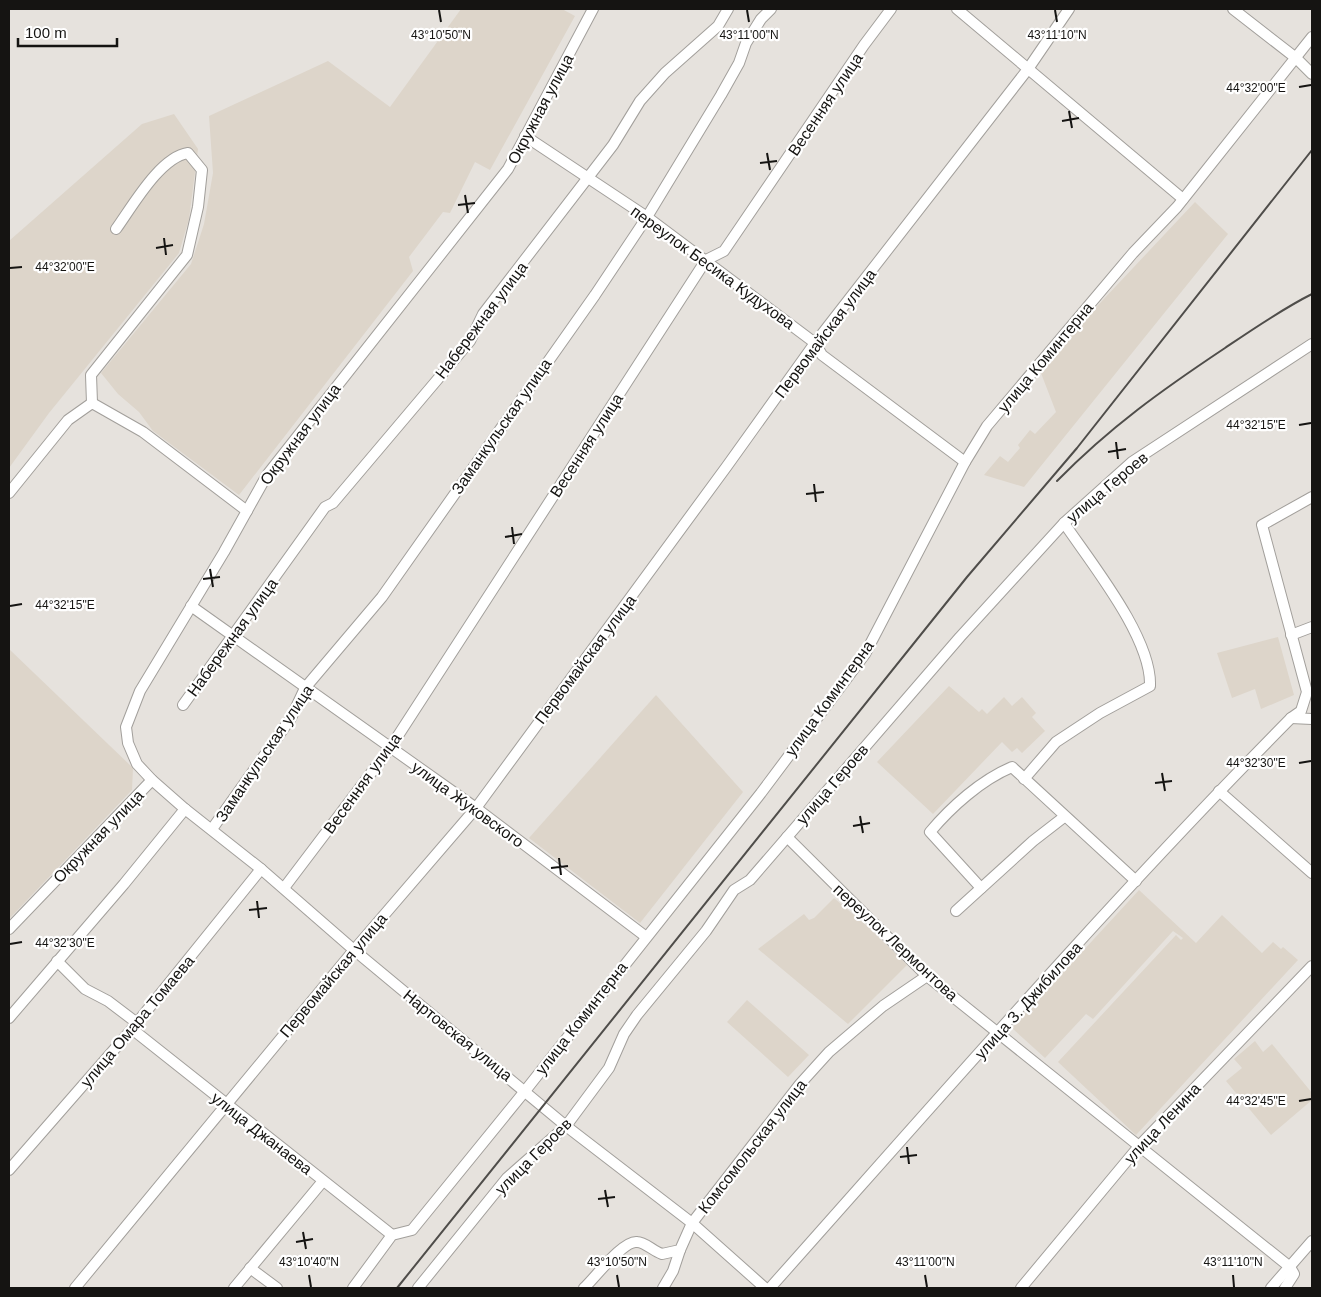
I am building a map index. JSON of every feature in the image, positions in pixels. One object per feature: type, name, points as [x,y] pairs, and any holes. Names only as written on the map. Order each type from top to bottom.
[{"type":"street","name":"Окружная улица","points":[[9,929],[152,780],[132,755],[126,727],[140,691],[248,511],[267,474],[508,169],[593,9]]},
{"type":"street","name":"Набережная улица","points":[[183,705],[323,513],[325,507],[333,503],[470,340],[483,314],[618,137],[640,101],[665,73],[718,26],[728,9]]},
{"type":"street","name":"Заманкульская улица","points":[[212,829],[291,718],[305,688],[382,597],[595,295],[647,217],[721,95],[739,63],[746,43],[761,19],[771,9]]},
{"type":"street","name":"Весенняя улица","points":[[284,888],[390,748],[706,260],[724,251],[864,45],[892,9]]},
{"type":"street","points":[[957,9],[1183,199]]},
{"type":"street","name":"Первомайская улица","points":[[75,1288],[225,1104],[476,808],[815,343],[1028,69],[1069,9]]},
{"type":"street","points":[[1233,9],[1296,58],[1312,74]]},
{"type":"street","name":"улица Коминтерна","points":[[392,1235],[412,1230],[525,1091],[645,936],[760,793],[865,654],[964,462],[987,426],[1133,253],[1183,199],[1312,37]]},
{"type":"street","name":"переулок Бесика Кудухова","points":[[525,136],[647,217],[706,260],[815,343],[822,355],[964,462]]},
{"type":"street","points":[[92,402],[91,375],[187,255],[198,207],[202,170],[188,153],[178,155],[159,171],[116,229]]},
{"type":"street","name":"улица Героев","points":[[418,1288],[507,1178],[566,1126],[609,1068],[624,1034],[658,988],[706,931],[734,890],[750,880],[960,638],[1064,524],[1132,462],[1312,344]]},
{"type":"street","points":[[92,402],[143,432],[248,511]]},
{"type":"street","points":[[9,492],[68,420],[92,402]]},
{"type":"street","name":"улица З. Джибилова","points":[[770,1288],[1136,881],[1219,791],[1301,710],[1307,692],[1262,525],[1312,497]]},
{"type":"street","points":[[1024,779],[1056,742],[1100,713],[1150,686],[1150,672],[1126,614],[1064,524]]},
{"type":"street","name":"улица Жуковского","points":[[192,606],[476,808],[645,936]]},
{"type":"street","points":[[1292,635],[1312,627]]},
{"type":"street","points":[[1291,718],[1312,718]]},
{"type":"street","points":[[981,888],[930,832],[944,816],[988,780],[1012,767],[1064,817],[1136,881]]},
{"type":"street","name":"Нартовская улица","points":[[152,780],[185,809],[284,888],[354,950],[566,1126],[692,1224],[765,1288]]},
{"type":"street","points":[[1219,791],[1312,873]]},
{"type":"street","points":[[9,1018],[124,884],[185,809]]},
{"type":"street","points":[[956,911],[1064,817]]},
{"type":"street","name":"переулок Лермонтова","points":[[786,837],[927,976],[1290,1267]]},
{"type":"street","name":"улица Омара Томаева","points":[[9,1170],[134,1026],[261,869]]},
{"type":"street","name":"улица Джанаева","points":[[57,961],[85,989],[108,1000],[134,1026],[225,1104],[392,1235]]},
{"type":"street","name":"улица Ленина","points":[[1021,1288],[1140,1145],[1312,966]]},
{"type":"street","name":"Комсомольская улица","points":[[663,1288],[673,1271],[692,1224],[800,1084],[829,1052],[876,1012],[927,976]]},
{"type":"street","points":[[234,1288],[323,1181]]},
{"type":"street","points":[[353,1288],[392,1235]]},
{"type":"street","points":[[1271,1288],[1312,1241]]},
{"type":"street","points":[[584,1288],[623,1247],[632,1242],[639,1242],[662,1254],[680,1250]]},
{"type":"street","points":[[1285,1288],[1294,1274],[1290,1267]]},
{"type":"street","points":[[250,1268],[277,1288]]},
{"type":"shaded area","points":[[461,9],[562,9],[575,16],[490,170],[475,162],[450,213],[443,212],[409,257],[413,271],[239,495],[153,431],[139,412],[118,394],[101,373],[191,264],[204,224],[213,173],[209,116],[328,61],[390,107]]},
{"type":"shaded area","points":[[174,114],[198,149],[189,219],[179,253],[49,413],[9,468],[9,241],[142,124]]},
{"type":"shaded area","points":[[1195,202],[1228,234],[1024,487],[984,475],[1000,456],[1008,462],[1020,448],[1018,445],[1030,430],[1035,434],[1056,412],[1039,368]]},
{"type":"shaded area","points":[[1278,637],[1294,695],[1261,709],[1255,689],[1232,698],[1217,653]]},
{"type":"shaded area","points":[[9,649],[133,768],[132,790],[9,919]]},
{"type":"shaded area","points":[[949,686],[979,712],[982,709],[987,714],[1004,697],[1012,706],[1022,697],[1036,713],[1032,717],[1045,731],[1022,753],[1017,748],[1012,752],[1002,742],[933,814],[877,762]]},
{"type":"shaded area","points":[[656,695],[743,792],[640,923],[529,838]]},
{"type":"shaded area","points":[[1139,890],[1196,943],[1222,915],[1262,953],[1273,942],[1281,949],[1283,947],[1298,960],[1136,1135],[1058,1062],[1176,935],[1181,940],[1183,938],[1173,931],[1093,1019],[1086,1014],[1045,1058],[1012,1028]]},
{"type":"shaded area","points":[[834,898],[867,926],[907,965],[848,1024],[758,949],[804,914],[809,920],[814,918]]},
{"type":"shaded area","points":[[747,1000],[809,1055],[788,1077],[727,1022]]},
{"type":"shaded area","points":[[1255,1041],[1263,1052],[1272,1044],[1312,1093],[1312,1100],[1271,1135],[1226,1081],[1242,1068],[1234,1059]]},
{"type":"railway","points":[[397,1288],[967,577],[1077,448],[1312,150]]},
{"type":"railway","points":[[1057,481],[1097,443],[1158,394],[1257,327],[1312,294]]}]
